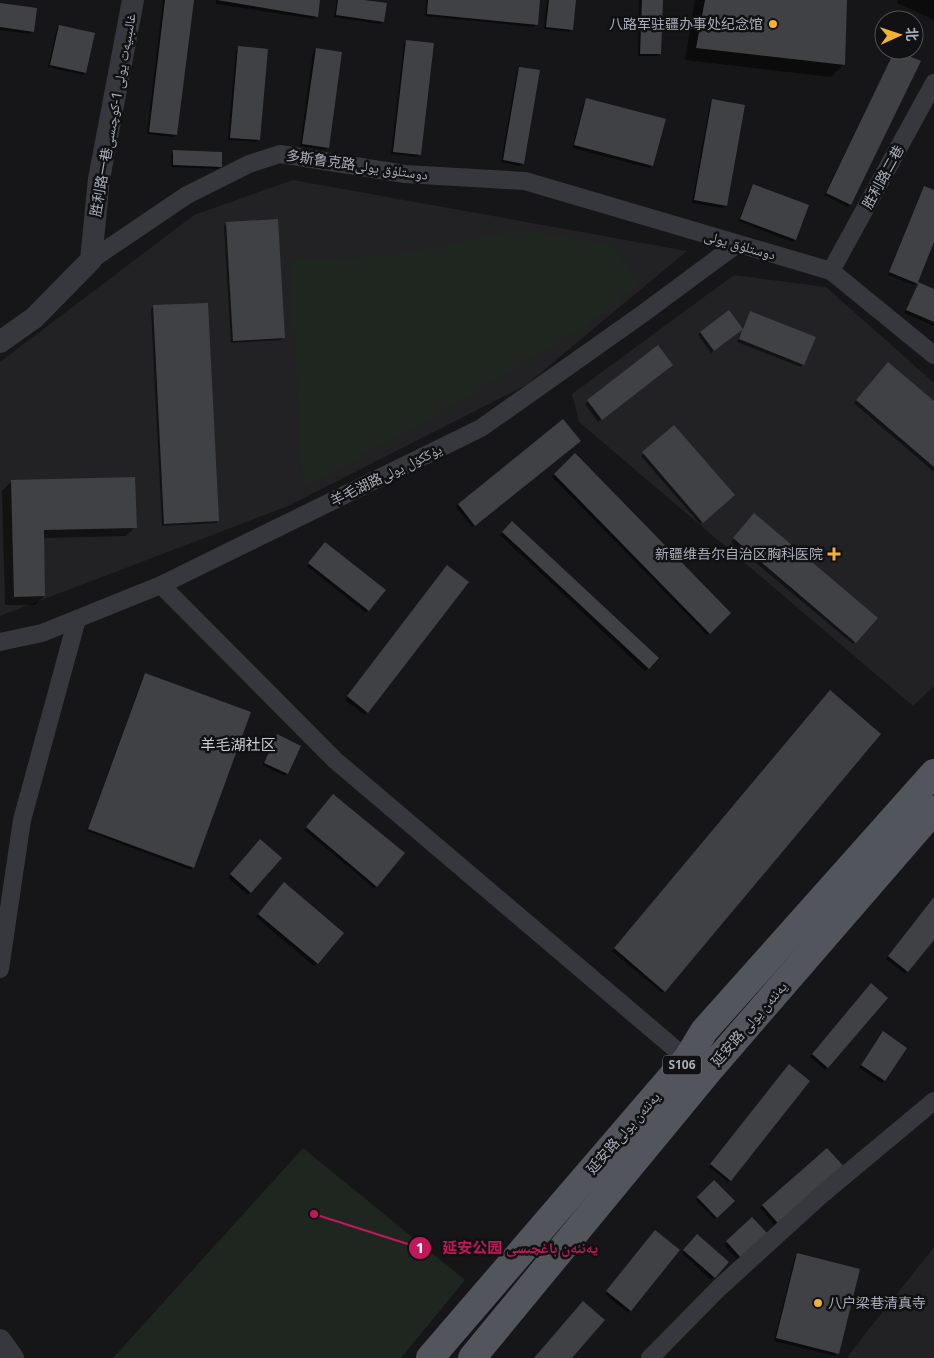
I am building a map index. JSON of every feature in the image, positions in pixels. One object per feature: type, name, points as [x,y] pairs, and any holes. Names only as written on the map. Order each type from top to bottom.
[{"type":"main road","name":"延安路يەنئەن يولى","points":[[430,1358],[687,1059],[704,1031],[934,773]]},
{"type":"main road","name":"延安路 يەنئەن يولى","points":[[472,1358],[710,1069],[934,810]]},
{"type":"street","name":"胜利路一巷غالىبىيەت يولى 1-كوچىسى","points":[[91,260],[100,179],[133,0]]},
{"type":"street","name":"胜利路二巷","points":[[831,271],[934,83]]},
{"type":"street","name":"多斯鲁克路دوستلۇق يولى","points":[[0,342],[34,318],[91,260],[187,195],[248,164],[280,154],[405,174],[524,181],[649,218]]},
{"type":"street","name":"دوستلۇق يولى","points":[[649,218],[831,271]]},
{"type":"street","name":"羊毛湖路يۇڭكۆل يولى","points":[[0,642],[42,633],[161,585],[481,428],[641,315],[737,244]]},
{"type":"street","points":[[831,271],[934,355]]},
{"type":"street","points":[[161,585],[336,761],[687,1059]]},
{"type":"street","points":[[0,969],[22,820],[77,619]]},
{"type":"street","points":[[650,1358],[719,1288],[813,1203],[934,1101]]},
{"type":"street","points":[[0,1340],[13,1358]]},
{"type":"shaded area","points":[[293,180],[687,251],[526,385],[288,506],[0,616],[0,362],[194,215]]},
{"type":"shaded area","points":[[526,229],[614,246],[639,284],[583,328],[411,430],[303,487],[290,261],[401,254]]},
{"type":"shaded area","name":"新疆维吾尔自治区胸科医院","points":[[734,275],[826,287],[934,383],[934,686],[913,706],[579,422],[572,394]]},
{"type":"shaded area","points":[[303,1148],[465,1280],[401,1358],[113,1358]]},
{"type":"shaded area","points":[[934,1247],[934,1358],[850,1358],[848,1356]]},
{"type":"building","points":[[165,0],[194,0],[177,135],[149,132]]},
{"type":"building","points":[[217,0],[320,0],[318,17]]},
{"type":"building","points":[[338,0],[364,0],[387,3],[384,22],[336,15]]},
{"type":"building","points":[[428,0],[540,0],[538,25],[427,14]]},
{"type":"building","points":[[549,0],[576,0],[573,30],[546,27]]},
{"type":"building","points":[[642,0],[663,0],[661,54],[640,54]]},
{"type":"building","name":"八路军驻疆办事处纪念馆","points":[[705,0],[847,0],[845,65],[696,48]]},
{"type":"building","points":[[0,3],[37,8],[34,32],[0,27]]},
{"type":"building","points":[[59,25],[95,33],[86,73],[50,65]]},
{"type":"building","points":[[406,40],[434,43],[421,155],[393,152]]},
{"type":"building","points":[[238,46],[268,49],[260,140],[230,138]]},
{"type":"building","points":[[316,48],[342,52],[329,148],[302,144]]},
{"type":"building","points":[[890,60],[921,61],[851,205],[826,193]]},
{"type":"building","points":[[519,67],[540,70],[524,164],[503,160]]},
{"type":"building","points":[[586,98],[666,119],[653,166],[574,145]]},
{"type":"building","points":[[712,99],[745,105],[727,206],[694,200]]},
{"type":"building","points":[[173,150],[222,152],[222,167],[173,165]]},
{"type":"building","points":[[753,184],[809,205],[796,240],[740,219]]},
{"type":"building","points":[[924,186],[934,190],[934,242],[918,282],[934,289],[934,322],[906,310],[918,284],[889,272]]},
{"type":"building","points":[[278,219],[285,338],[233,341],[226,222]]},
{"type":"building","points":[[208,303],[219,521],[164,524],[153,305]]},
{"type":"building","points":[[729,310],[743,329],[750,311],[816,337],[804,365],[739,339],[742,330],[714,351],[700,332]]},
{"type":"building","points":[[658,345],[673,365],[602,420],[587,400]]},
{"type":"building","points":[[888,362],[934,401],[934,467],[856,400]]},
{"type":"building","points":[[563,419],[581,441],[475,526],[458,504]]},
{"type":"building","points":[[674,425],[735,495],[703,523],[642,452]]},
{"type":"building","points":[[575,453],[731,613],[710,634],[554,474]]},
{"type":"building","points":[[135,477],[137,528],[44,530],[45,596],[14,597],[11,480]]},
{"type":"building","points":[[754,513],[878,618],[856,643],[733,538]]},
{"type":"building","points":[[512,521],[659,658],[649,669],[502,532]]},
{"type":"building","points":[[325,542],[386,590],[369,611],[308,563]]},
{"type":"building","points":[[447,565],[469,582],[368,713],[347,696]]},
{"type":"building","points":[[145,673],[251,712],[194,868],[88,829]]},
{"type":"building","points":[[830,690],[881,734],[665,992],[614,948]]},
{"type":"building","points":[[277,734],[301,746],[288,774],[264,763]]},
{"type":"building","points":[[333,794],[405,853],[377,887],[306,827]]},
{"type":"building","points":[[260,839],[282,858],[251,893],[230,874]]},
{"type":"building","points":[[284,882],[344,933],[318,964],[258,914]]},
{"type":"building","points":[[934,897],[934,940],[908,972],[888,956]]},
{"type":"building","points":[[871,983],[888,998],[828,1068],[812,1054]]},
{"type":"building","points":[[883,1031],[907,1048],[885,1081],[861,1065]]},
{"type":"building","points":[[789,1064],[810,1081],[731,1181],[710,1164]]},
{"type":"building","points":[[827,1148],[848,1171],[783,1229],[762,1205]]},
{"type":"building","points":[[714,1180],[735,1201],[717,1218],[697,1197]]},
{"type":"building","points":[[752,1217],[768,1234],[741,1258],[726,1241]]},
{"type":"building","points":[[655,1230],[680,1250],[631,1311],[606,1291]]},
{"type":"building","points":[[697,1234],[729,1262],[715,1278],[683,1250]]},
{"type":"building","name":"八户梁巷清真寺","points":[[797,1253],[860,1269],[839,1354],[776,1338]]},
{"type":"building","points":[[583,1301],[605,1320],[572,1358],[534,1358]]},
{"type":"place","name":"八路军驻疆办事处纪念馆","points":[[773,24]]},
{"type":"place","name":"新疆维吾尔自治区胸科医院","points":[[834,554]]},
{"type":"place","name":"延安公园 يەنئەن باغچىسى","points":[[314,1214]]},
{"type":"place","name":"八户梁巷清真寺","points":[[818,1303]]},
{"type":"district","name":"羊毛湖社区","points":[[238,745]]}]
